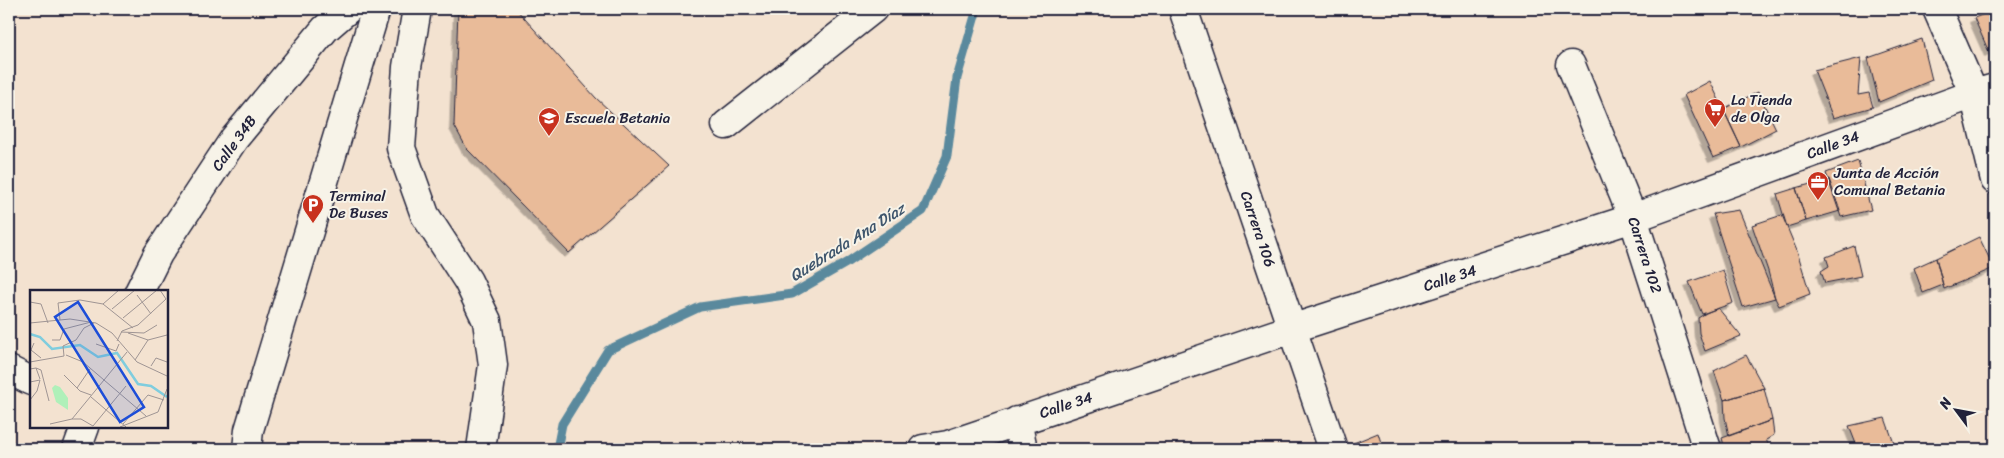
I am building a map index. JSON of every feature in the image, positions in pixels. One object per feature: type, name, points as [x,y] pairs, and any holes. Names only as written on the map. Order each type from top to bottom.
[{"type":"street","name":"Calle 34B","points":[[140,290],[158,254],[234,139],[325,29],[348,9]]},
{"type":"street","points":[[247,449],[252,421],[376,9]]},
{"type":"street","points":[[417,9],[407,67],[401,148],[425,215],[468,281],[487,321],[493,365],[481,449]]},
{"type":"street","points":[[726,125],[872,9]]},
{"type":"street","name":"Carrera 106","points":[[1183,9],[1291,329],[1334,449]]},
{"type":"street","points":[[1937,9],[1985,91],[1995,180]]},
{"type":"street","name":"Carrera 102","points":[[1571,65],[1633,218],[1707,449]]},
{"type":"street","name":"Calle 34","points":[[923,449],[948,445],[1291,329],[1633,218],[1985,91]]},
{"type":"street","points":[[9,370],[30,381]]},
{"type":"street","points":[[1017,421],[1023,449]]},
{"type":"street","points":[[77,449],[85,428]]},
{"type":"building","name":"Escuela Betania","points":[[458,9],[516,9],[596,98],[669,166],[569,253],[467,149],[454,125]]},
{"type":"building","points":[[1995,10],[1995,49],[1989,52],[1974,18]]},
{"type":"building","points":[[1922,39],[1932,80],[1879,102],[1868,58]]},
{"type":"building","points":[[1861,58],[1858,95],[1869,93],[1873,107],[1833,118],[1814,70]]},
{"type":"building","name":"La Tienda de Olga","points":[[1710,81],[1741,147],[1713,158],[1684,95]]},
{"type":"building","points":[[1758,92],[1776,129],[1741,147],[1723,109]]},
{"type":"building","points":[[1858,161],[1871,210],[1841,217],[1826,173]]},
{"type":"building","name":"Junta de Acción Comunal Betania","points":[[1829,179],[1840,211],[1806,221],[1796,188]]},
{"type":"building","points":[[1796,188],[1806,221],[1787,227],[1777,194]]},
{"type":"building","points":[[1739,210],[1775,298],[1743,307],[1713,214]]},
{"type":"building","points":[[1782,215],[1797,251],[1810,294],[1779,306],[1752,225]]},
{"type":"building","points":[[1979,237],[1994,268],[1944,289],[1936,258]]},
{"type":"building","points":[[1854,246],[1861,276],[1825,283],[1821,271],[1829,266],[1826,257]]},
{"type":"building","points":[[1936,258],[1943,285],[1923,293],[1914,268]]},
{"type":"building","points":[[1723,270],[1733,303],[1702,314],[1689,282]]},
{"type":"building","points":[[1718,308],[1741,336],[1705,351],[1699,333],[1698,318]]},
{"type":"building","points":[[1746,355],[1764,388],[1724,400],[1714,371]]},
{"type":"building","points":[[1764,388],[1772,420],[1729,436],[1724,400]]},
{"type":"building","points":[[1885,418],[1896,449],[1858,449],[1849,426]]},
{"type":"building","points":[[1772,420],[1774,435],[1766,440],[1771,449],[1725,449],[1722,438]]},
{"type":"building","points":[[1378,433],[1383,449],[1339,449]]},
{"type":"waterway","name":"Quebrada Ana Díaz","points":[[557,449],[562,424],[608,350],[700,307],[792,294],[846,263],[923,211],[947,156],[957,78],[977,9]]},
{"type":"place","name":"La Tienda de Olga","points":[[1715,128]]},
{"type":"place","name":"Escuela Betania","points":[[549,137]]},
{"type":"place","name":"Junta de Acción Comunal Betania","points":[[1818,201]]},
{"type":"place","name":"Terminal De Buses","points":[[313,224]]}]
